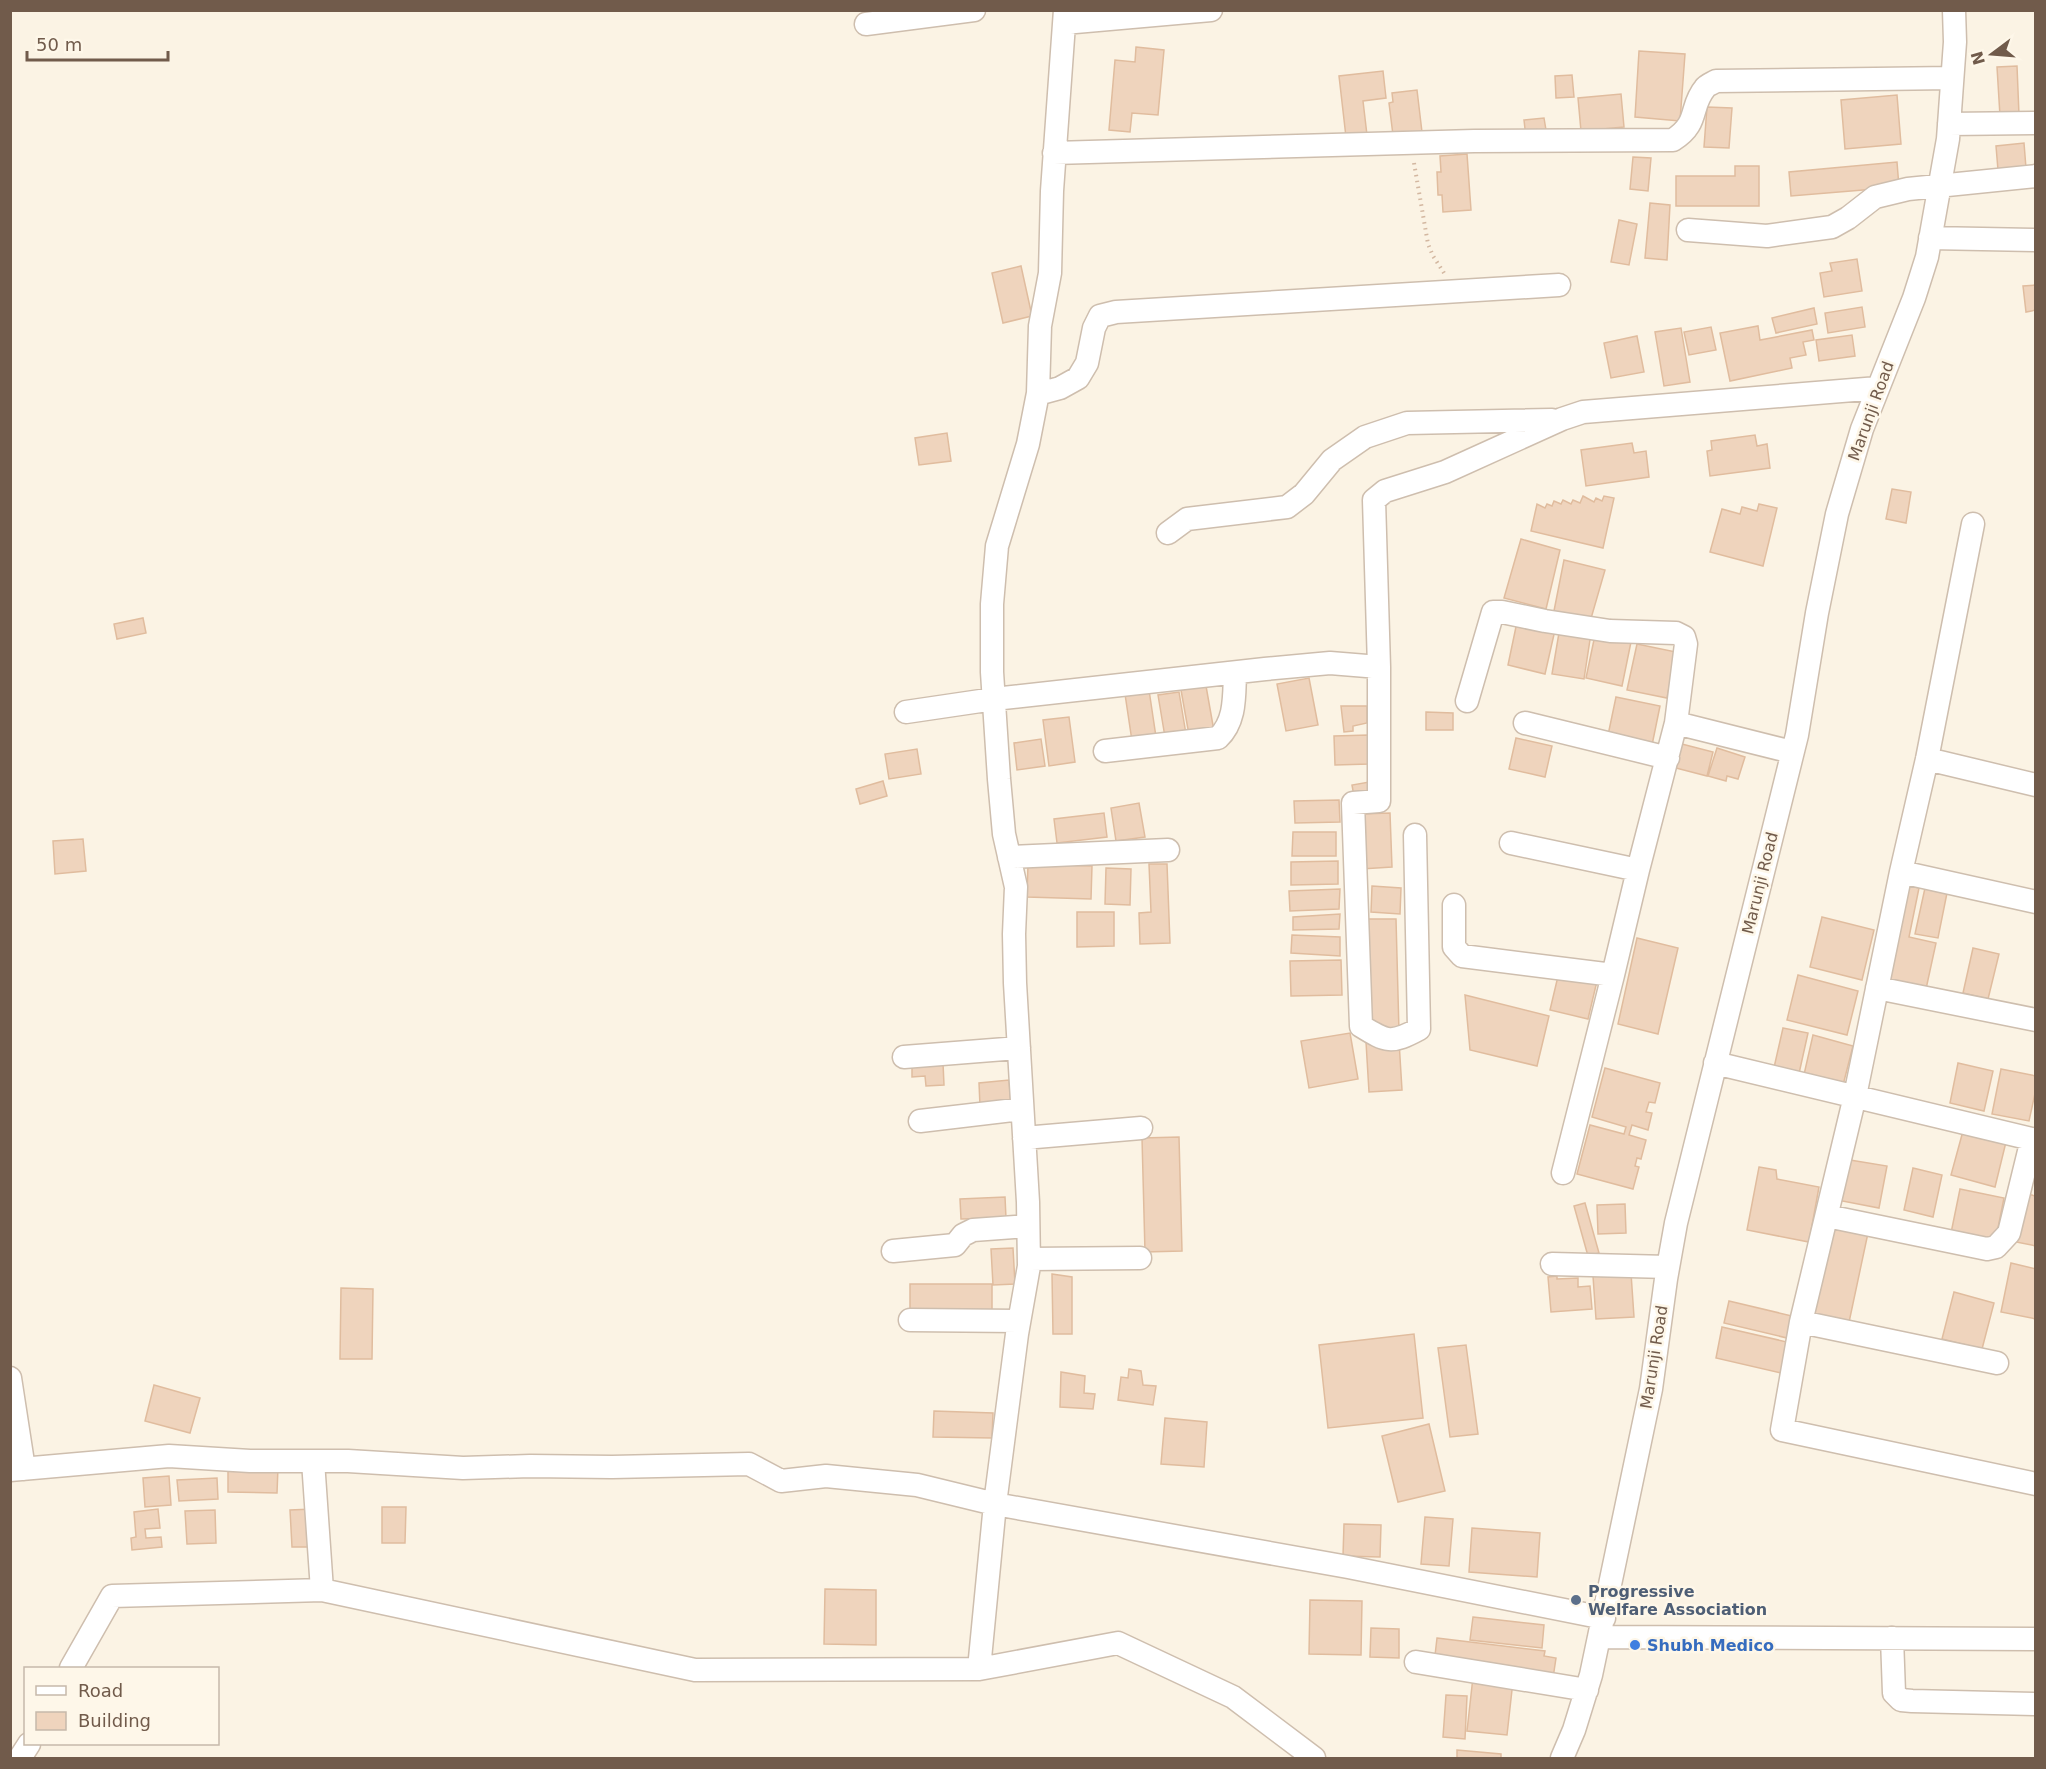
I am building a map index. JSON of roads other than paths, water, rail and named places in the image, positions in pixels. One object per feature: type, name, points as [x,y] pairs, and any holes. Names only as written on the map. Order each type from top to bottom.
[{"type":"street","points":[[866,24],[975,10]]},
{"type":"street","points":[[979,1669],[995,1504],[1029,1259],[1014,934],[1016,887],[1003,823],[992,672],[992,604],[997,546],[1028,444],[1038,394],[1040,326],[1050,273],[1054,153],[1064,17],[1211,10]]},
{"type":"street","name":"Marunji Road","points":[[1562,1758],[1587,1690],[1602,1627],[1650,1389],[1676,1223],[1792,752],[1837,514],[1862,429],[1914,298],[1930,238],[1949,124],[1956,42],[1954,10]]},
{"type":"street","points":[[1054,153],[1411,143],[1673,140],[1684,132],[1705,88],[1716,81],[1952,78]]},
{"type":"street","points":[[1949,124],[2036,123]]},
{"type":"street","points":[[1688,230],[1767,236],[1832,227],[1875,197],[1908,189],[2036,176]]},
{"type":"street","points":[[1930,238],[2036,240]]},
{"type":"street","points":[[1038,394],[1060,388],[1078,378],[1087,363],[1094,328],[1100,316],[1108,314],[1559,285]]},
{"type":"street","points":[[1415,835],[1419,1029],[1404,1038],[1383,1040],[1361,1026],[1353,803],[1379,801],[1379,667],[1374,500],[1385,491],[1445,472],[1562,419],[1583,412],[1878,388]]},
{"type":"street","points":[[1168,533],[1187,519],[1287,507],[1304,494],[1332,460],[1356,442],[1407,423],[1562,419]]},
{"type":"street","points":[[1973,524],[1927,759],[1901,872],[1855,1096],[1801,1322],[1782,1430],[2036,1484]]},
{"type":"street","points":[[1467,701],[1493,612],[1610,631],[1676,633],[1684,637],[1686,644],[1676,723],[1668,758],[1563,1173]]},
{"type":"street","points":[[906,712],[994,699],[1330,663],[1379,667]]},
{"type":"street","points":[[1105,751],[1218,738],[1225,731],[1231,716],[1235,673]]},
{"type":"street","points":[[1524,723],[1668,758]]},
{"type":"street","points":[[1676,723],[1792,752]]},
{"type":"street","points":[[1927,759],[2036,785]]},
{"type":"street","points":[[1511,843],[1638,870]]},
{"type":"street","points":[[1009,857],[1168,850]]},
{"type":"street","points":[[1901,872],[2036,902]]},
{"type":"street","points":[[1454,905],[1454,948],[1462,956],[1613,975]]},
{"type":"street","points":[[1877,988],[2036,1020]]},
{"type":"street","points":[[904,1057],[1019,1048]]},
{"type":"street","points":[[1715,1063],[2034,1139],[2009,1233],[1996,1247],[1987,1249],[1827,1216]]},
{"type":"street","points":[[920,1121],[1022,1109]]},
{"type":"street","points":[[1024,1138],[1141,1128]]},
{"type":"street","points":[[893,1251],[955,1245],[963,1235],[973,1230],[1028,1226]]},
{"type":"street","points":[[1029,1259],[1140,1258]]},
{"type":"street","points":[[1552,1264],[1668,1267]]},
{"type":"street","points":[[910,1320],[1019,1321]]},
{"type":"street","points":[[1801,1322],[1997,1363]]},
{"type":"street","points":[[10,1378],[17,1470],[169,1456],[463,1468],[749,1464],[781,1481],[826,1476],[917,1485],[995,1504],[1348,1567],[1602,1627],[1892,1638],[2036,1639]]},
{"type":"street","points":[[313,1461],[322,1590]]},
{"type":"street","points":[[72,1667],[112,1596],[322,1590],[695,1670],[979,1669],[1118,1643],[1233,1697],[1314,1758]]},
{"type":"street","points":[[1892,1638],[1894,1693],[1901,1700],[2036,1704]]},
{"type":"street","points":[[1416,1662],[1587,1690]]},
{"type":"place","name":"Progressive Welfare Association","points":[[1576,1600]]},
{"type":"place","name":"Shubh Medico","points":[[1635,1645]]}]
